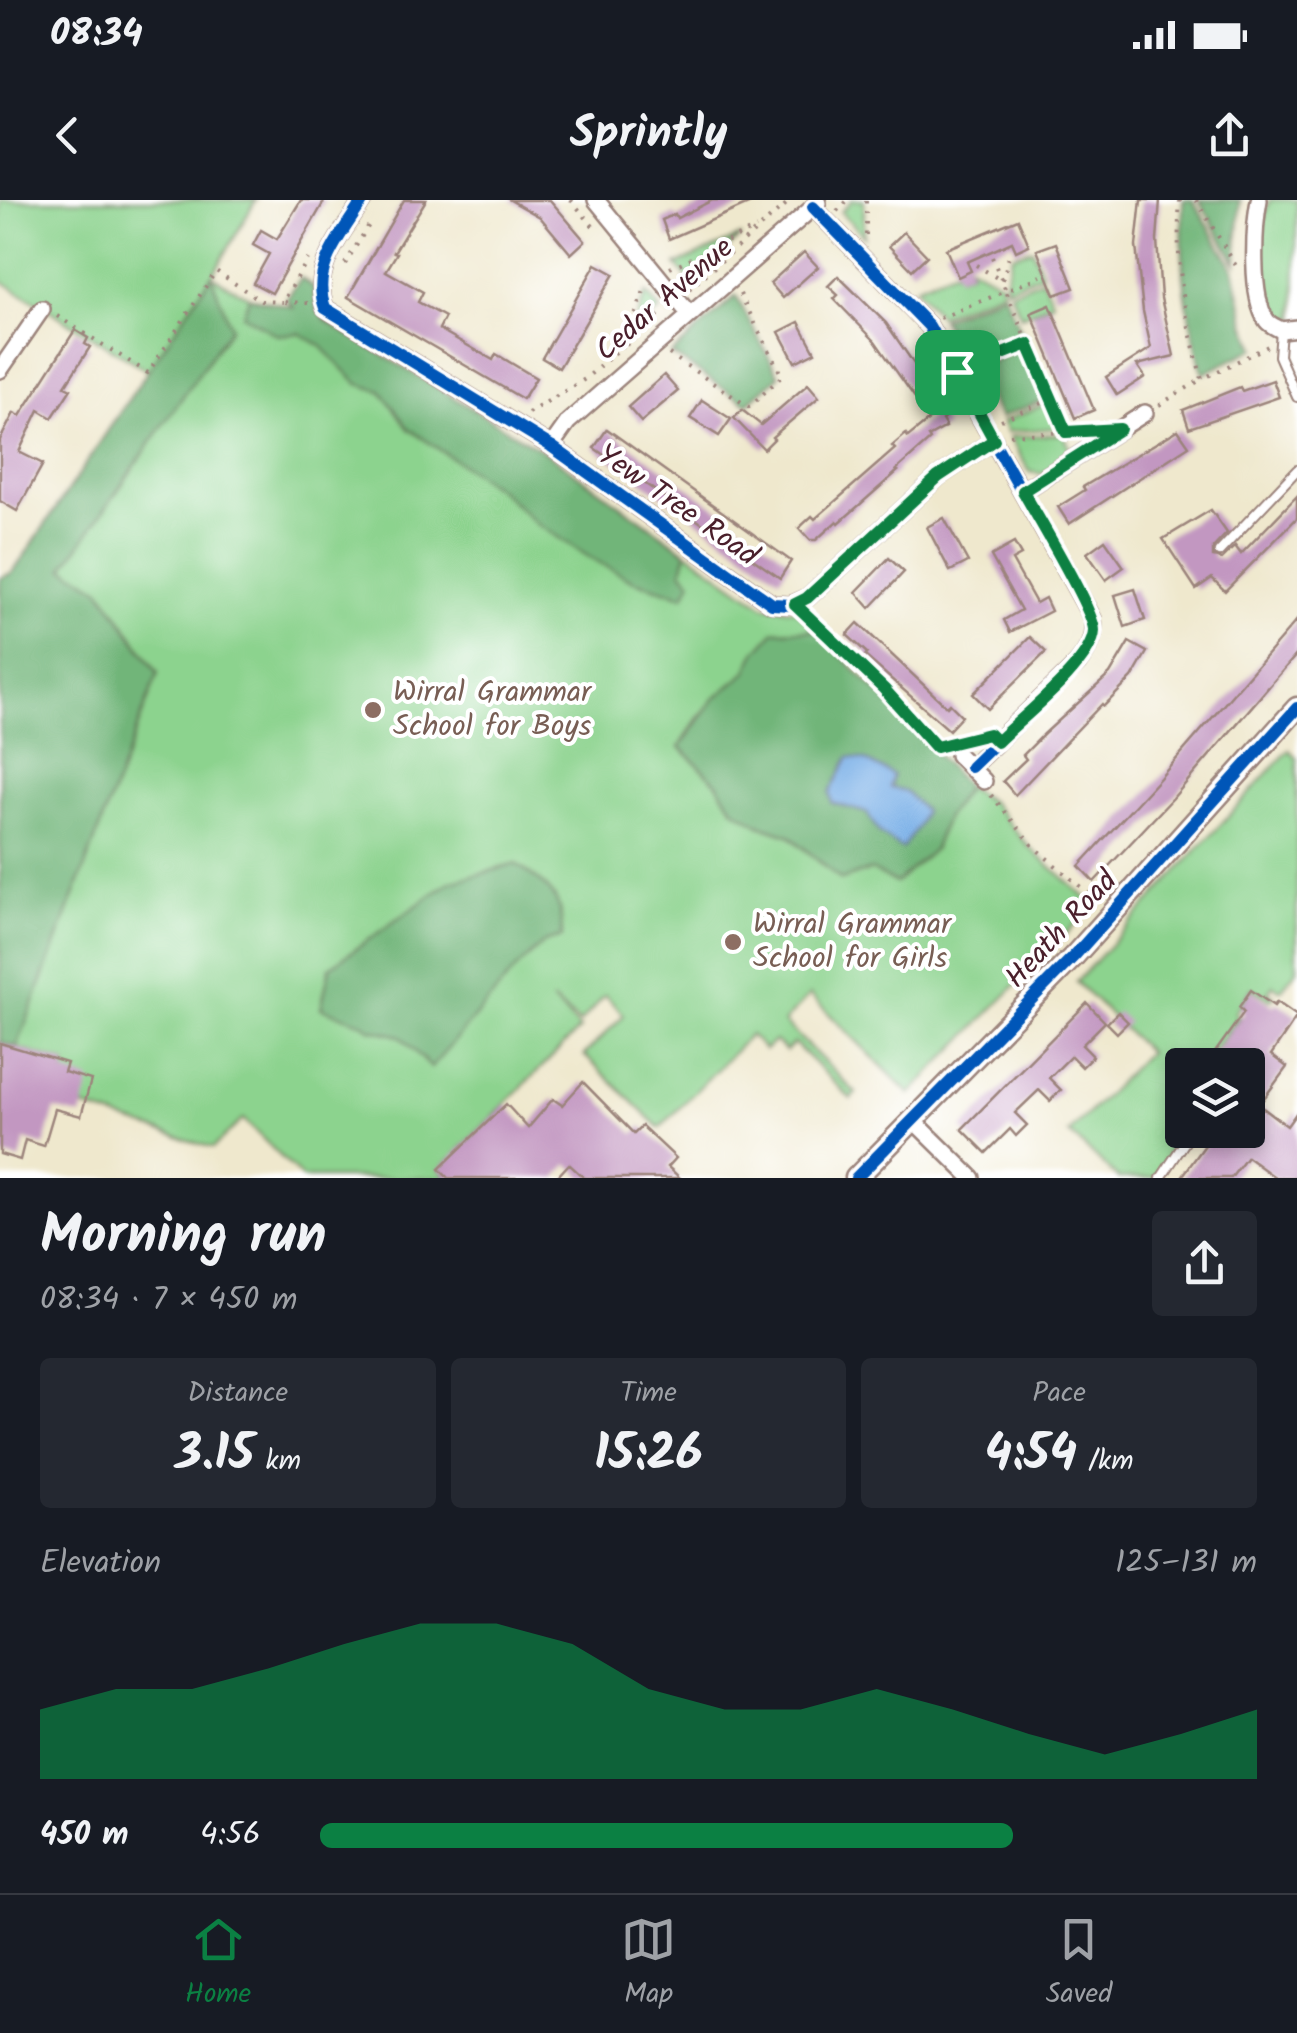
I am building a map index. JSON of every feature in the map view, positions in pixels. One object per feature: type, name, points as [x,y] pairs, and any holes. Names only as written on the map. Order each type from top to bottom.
[{"type":"street","name":"Yew Tree Road","points":[[363,200],[320,271],[324,308],[550,446],[772,604],[795,604]]},
{"type":"street","points":[[596,200],[690,315]]},
{"type":"street","points":[[1260,200],[1253,248],[1257,276],[1267,321],[1286,333]]},
{"type":"street","points":[[817,204],[927,323],[1088,608],[1094,633],[1090,648],[972,766]]},
{"type":"street","name":"Cedar Avenue","points":[[550,446],[568,422],[817,204]]},
{"type":"street","points":[[0,370],[42,308]]},
{"type":"street","points":[[1023,491],[1145,413]]},
{"type":"street","points":[[795,604],[820,587],[938,477],[991,434]]},
{"type":"street","name":"Heath Road","points":[[856,1178],[1112,913],[1297,708]]},
{"type":"street","points":[[956,749],[984,781]]},
{"type":"street","points":[[914,1121],[972,1178]]},
{"type":"lane","points":[[1286,333],[1279,356],[1297,397]]},
{"type":"lane","points":[[1220,552],[1297,470]]},
{"type":"lane","points":[[1162,1178],[1182,1148]]},
{"type":"path","points":[[571,200],[608,244]]},
{"type":"path","points":[[677,299],[790,200]]},
{"type":"path","points":[[866,200],[866,259]]},
{"type":"path","points":[[1180,200],[1180,286],[1202,378]]},
{"type":"path","points":[[1196,200],[1239,271],[1257,276]]},
{"type":"path","points":[[344,266],[374,216]]},
{"type":"path","points":[[659,277],[675,264],[760,226]]},
{"type":"path","points":[[1002,281],[1010,253]]},
{"type":"path","points":[[992,258],[1076,457]]},
{"type":"path","points":[[976,266],[1002,281]]},
{"type":"path","points":[[42,308],[148,373],[216,271],[261,301],[282,302]]},
{"type":"path","points":[[927,323],[1042,276]]},
{"type":"path","points":[[655,345],[748,407],[782,376],[733,278]]},
{"type":"path","points":[[522,416],[585,380],[626,345],[664,310],[645,288],[626,345]]},
{"type":"path","points":[[1145,413],[1286,333]]},
{"type":"path","points":[[957,372],[1028,344]]},
{"type":"path","points":[[626,345],[637,360]]},
{"type":"path","points":[[991,434],[1052,399]]},
{"type":"path","points":[[991,434],[1120,429]]},
{"type":"path","points":[[795,604],[884,689],[936,747],[956,749]]},
{"type":"path","points":[[984,781],[992,799],[1034,847],[1112,913]]},
{"type":"green space","name":"Wirral Grammar School for Boys","points":[[0,200],[256,200],[212,276],[249,297],[293,307],[286,299],[301,278],[314,288],[318,311],[339,330],[548,454],[764,606],[795,610],[816,630],[775,631],[756,652],[746,673],[714,699],[695,722],[680,747],[716,782],[734,809],[762,826],[788,835],[841,880],[934,849],[946,817],[967,787],[991,802],[1030,848],[1094,905],[910,1094],[810,995],[784,1022],[856,1093],[851,1099],[794,1043],[786,1051],[775,1041],[765,1050],[750,1035],[660,1128],[584,1055],[624,1015],[605,995],[580,1023],[552,1000],[580,1029],[440,1169],[447,1178],[302,1178],[243,1119],[213,1148],[83,1107],[64,1072],[66,1063],[0,1043],[0,578],[12,573],[19,564],[148,371],[0,280]]},
{"type":"green space","points":[[852,200],[864,200],[864,236],[841,212]]},
{"type":"green space","points":[[1183,200],[1193,200],[1234,269],[1246,324],[1256,348],[1203,374],[1185,288]]},
{"type":"green space","points":[[1199,200],[1240,200],[1236,263]]},
{"type":"green space","points":[[1270,200],[1297,200],[1295,319],[1275,311],[1264,287],[1262,239]]},
{"type":"green space","points":[[741,236],[692,283],[676,265]]},
{"type":"green space","points":[[1032,249],[1042,274],[1007,288],[1005,280],[1012,255]]},
{"type":"green space","points":[[969,265],[1001,282],[1003,290],[939,316],[915,287],[955,270],[959,276],[971,271]]},
{"type":"green space","points":[[211,276],[231,327],[64,568],[100,589],[158,673],[17,1047],[0,1042],[0,578],[12,573],[19,564]]},
{"type":"green space","points":[[301,278],[314,288],[318,311],[326,321],[548,454],[687,552],[682,570],[691,582],[684,596],[634,581],[537,524],[501,491],[409,429],[381,391],[358,384],[321,346],[299,333],[277,335],[243,315],[249,297],[293,307],[286,299]]},
{"type":"green space","points":[[1042,279],[1053,302],[1021,316],[1010,292]]},
{"type":"green space","points":[[646,293],[660,310],[630,336]]},
{"type":"green space","points":[[1004,293],[1025,342],[971,364],[941,319]]},
{"type":"green space","points":[[736,296],[779,376],[747,404],[671,354]]},
{"type":"green space","points":[[1026,347],[1049,398],[1000,418],[972,369]]},
{"type":"green space","points":[[1050,402],[1061,428],[1007,432],[1002,422]]},
{"type":"green space","points":[[1064,434],[1072,454],[1042,474],[1030,472],[1009,437]]},
{"type":"green space","points":[[816,630],[967,787],[946,817],[934,849],[896,883],[871,870],[841,880],[789,835],[762,826],[734,809],[716,782],[680,747],[714,699],[746,673],[756,652],[775,631]]},
{"type":"green space","points":[[1289,750],[1297,758],[1297,970],[1281,990],[1273,985],[1268,992],[1274,996],[1270,1000],[1252,988],[1235,1013],[1239,1017],[1216,1048],[1165,1048],[1165,1148],[1170,1148],[1158,1178],[1118,1178],[1069,1133],[1148,1052],[1076,982]]},
{"type":"green space","points":[[516,864],[552,893],[560,910],[562,937],[544,942],[516,969],[431,1068],[400,1036],[370,1029],[321,1008],[330,967],[450,882]]},
{"type":"water","points":[[849,757],[865,760],[893,775],[890,787],[905,791],[924,811],[902,849],[879,833],[867,813],[832,803],[830,792]]},
{"type":"building","points":[[301,200],[325,200],[272,293],[253,283],[269,254],[253,245],[261,230],[277,239]]},
{"type":"building","points":[[404,200],[426,200],[386,271],[423,292],[418,302],[445,317],[439,329],[493,360],[496,354],[536,378],[523,399],[348,297]]},
{"type":"building","points":[[510,200],[550,200],[585,241],[571,254],[540,217]]},
{"type":"building","points":[[713,200],[755,201],[669,239],[662,220],[675,214],[677,218]]},
{"type":"building","points":[[1141,200],[1160,200],[1157,240],[1161,298],[1174,356],[1137,365],[1145,377],[1117,395],[1106,377],[1151,348],[1136,246]]},
{"type":"building","points":[[1018,219],[1029,245],[1016,251],[1012,242],[967,262],[971,271],[958,277],[946,249]]},
{"type":"building","points":[[904,232],[927,256],[912,270],[889,246]]},
{"type":"building","points":[[1056,243],[1074,288],[1055,295],[1037,250]]},
{"type":"building","points":[[804,252],[818,267],[783,298],[770,283]]},
{"type":"building","points":[[596,264],[614,274],[559,368],[542,358]]},
{"type":"building","points":[[838,276],[886,323],[949,415],[942,420],[946,427],[928,437],[930,440],[898,471],[839,523],[816,540],[810,540],[799,528],[812,516],[815,519],[895,449],[892,446],[906,434],[908,437],[930,419],[875,341],[834,299],[838,295],[828,286]]},
{"type":"building","points":[[1050,305],[1094,410],[1075,418],[1031,313]]},
{"type":"building","points":[[799,322],[815,352],[795,362],[779,332]]},
{"type":"building","points":[[75,330],[88,338],[85,344],[90,347],[65,386],[71,389],[52,418],[39,410],[19,452],[43,464],[17,511],[0,501],[0,440],[14,413],[20,416]]},
{"type":"building","points":[[664,375],[678,391],[641,422],[628,407]]},
{"type":"building","points":[[1273,380],[1279,397],[1189,428],[1183,410],[1240,387],[1242,391]]},
{"type":"building","points":[[808,384],[819,397],[772,437],[764,449],[734,418],[742,410],[761,425]]},
{"type":"building","points":[[702,400],[731,419],[719,436],[690,418]]},
{"type":"building","points":[[607,429],[791,561],[780,578],[594,448]]},
{"type":"building","points":[[1178,430],[1189,446],[1069,524],[1058,507],[1085,490],[1083,487]]},
{"type":"building","points":[[1297,496],[1297,518],[1225,591],[1212,578],[1196,589],[1163,539],[1211,510],[1227,533],[1213,548],[1213,557],[1222,559],[1235,546],[1241,554]]},
{"type":"building","points":[[944,518],[968,562],[950,571],[927,527]]},
{"type":"building","points":[[1105,540],[1124,567],[1106,580],[1087,553]]},
{"type":"building","points":[[1014,543],[1021,555],[1012,560],[1036,603],[1045,598],[1051,611],[1010,632],[1004,620],[1021,610],[991,556]]},
{"type":"building","points":[[889,558],[904,572],[870,608],[856,592]]},
{"type":"building","points":[[1135,589],[1145,620],[1125,627],[1115,595]]},
{"type":"building","points":[[1297,620],[1297,654],[1173,798],[1094,882],[1079,866]]},
{"type":"building","points":[[858,623],[947,707],[950,704],[962,716],[949,730],[865,656],[867,653],[847,635]]},
{"type":"building","points":[[1030,637],[1046,652],[988,709],[973,694]]},
{"type":"building","points":[[1129,642],[1147,652],[1132,678],[1015,795],[1003,781],[1044,734],[1110,674]]},
{"type":"building","points":[[1251,990],[1297,1016],[1271,1055],[1287,1067],[1265,1097],[1265,1048],[1218,1048],[1244,1012],[1239,1007]]},
{"type":"building","points":[[1087,1003],[1105,1022],[1082,1045],[1093,1056],[1082,1067],[1071,1056],[1049,1078],[1061,1090],[1050,1101],[1039,1090],[1015,1113],[1027,1125],[1016,1136],[1010,1129],[986,1153],[962,1129]]},
{"type":"building","points":[[1118,1012],[1128,1022],[1117,1033],[1107,1023]]},
{"type":"building","points":[[0,1043],[67,1063],[64,1072],[91,1080],[81,1116],[55,1109],[44,1146],[25,1140],[20,1160],[0,1154]]},
{"type":"building","points":[[583,1082],[634,1134],[642,1126],[676,1158],[668,1167],[680,1178],[584,1178],[569,1164],[556,1178],[448,1178],[439,1169],[506,1104],[528,1128],[553,1099],[562,1105]]},
{"type":"building","points":[[1265,1110],[1287,1126],[1297,1112],[1297,1178],[1276,1178],[1247,1157],[1231,1178],[1181,1178],[1203,1148],[1265,1148]]},
{"type":"cycle path","points":[[363,200],[325,265],[325,308],[551,446],[772,604],[791,605],[807,598],[938,477],[994,440]]},
{"type":"cycle path","points":[[813,207],[929,326],[1093,619],[1090,642],[1078,663],[971,767]]},
{"type":"cycle path","points":[[856,1178],[1075,955],[1297,708]]},
{"type":"place","name":"Wirral Grammar School for Boys","points":[[373,710]]},
{"type":"place","name":"Wirral Grammar School for Girls","points":[[733,942]]},
{"type":"route","points":[[1028,344],[1066,432],[1120,429],[1023,491],[1088,608],[1094,633],[1090,648],[997,742],[989,734],[936,747],[884,689],[795,604],[807,598],[938,477],[994,440],[957,372],[1028,344]]}]
